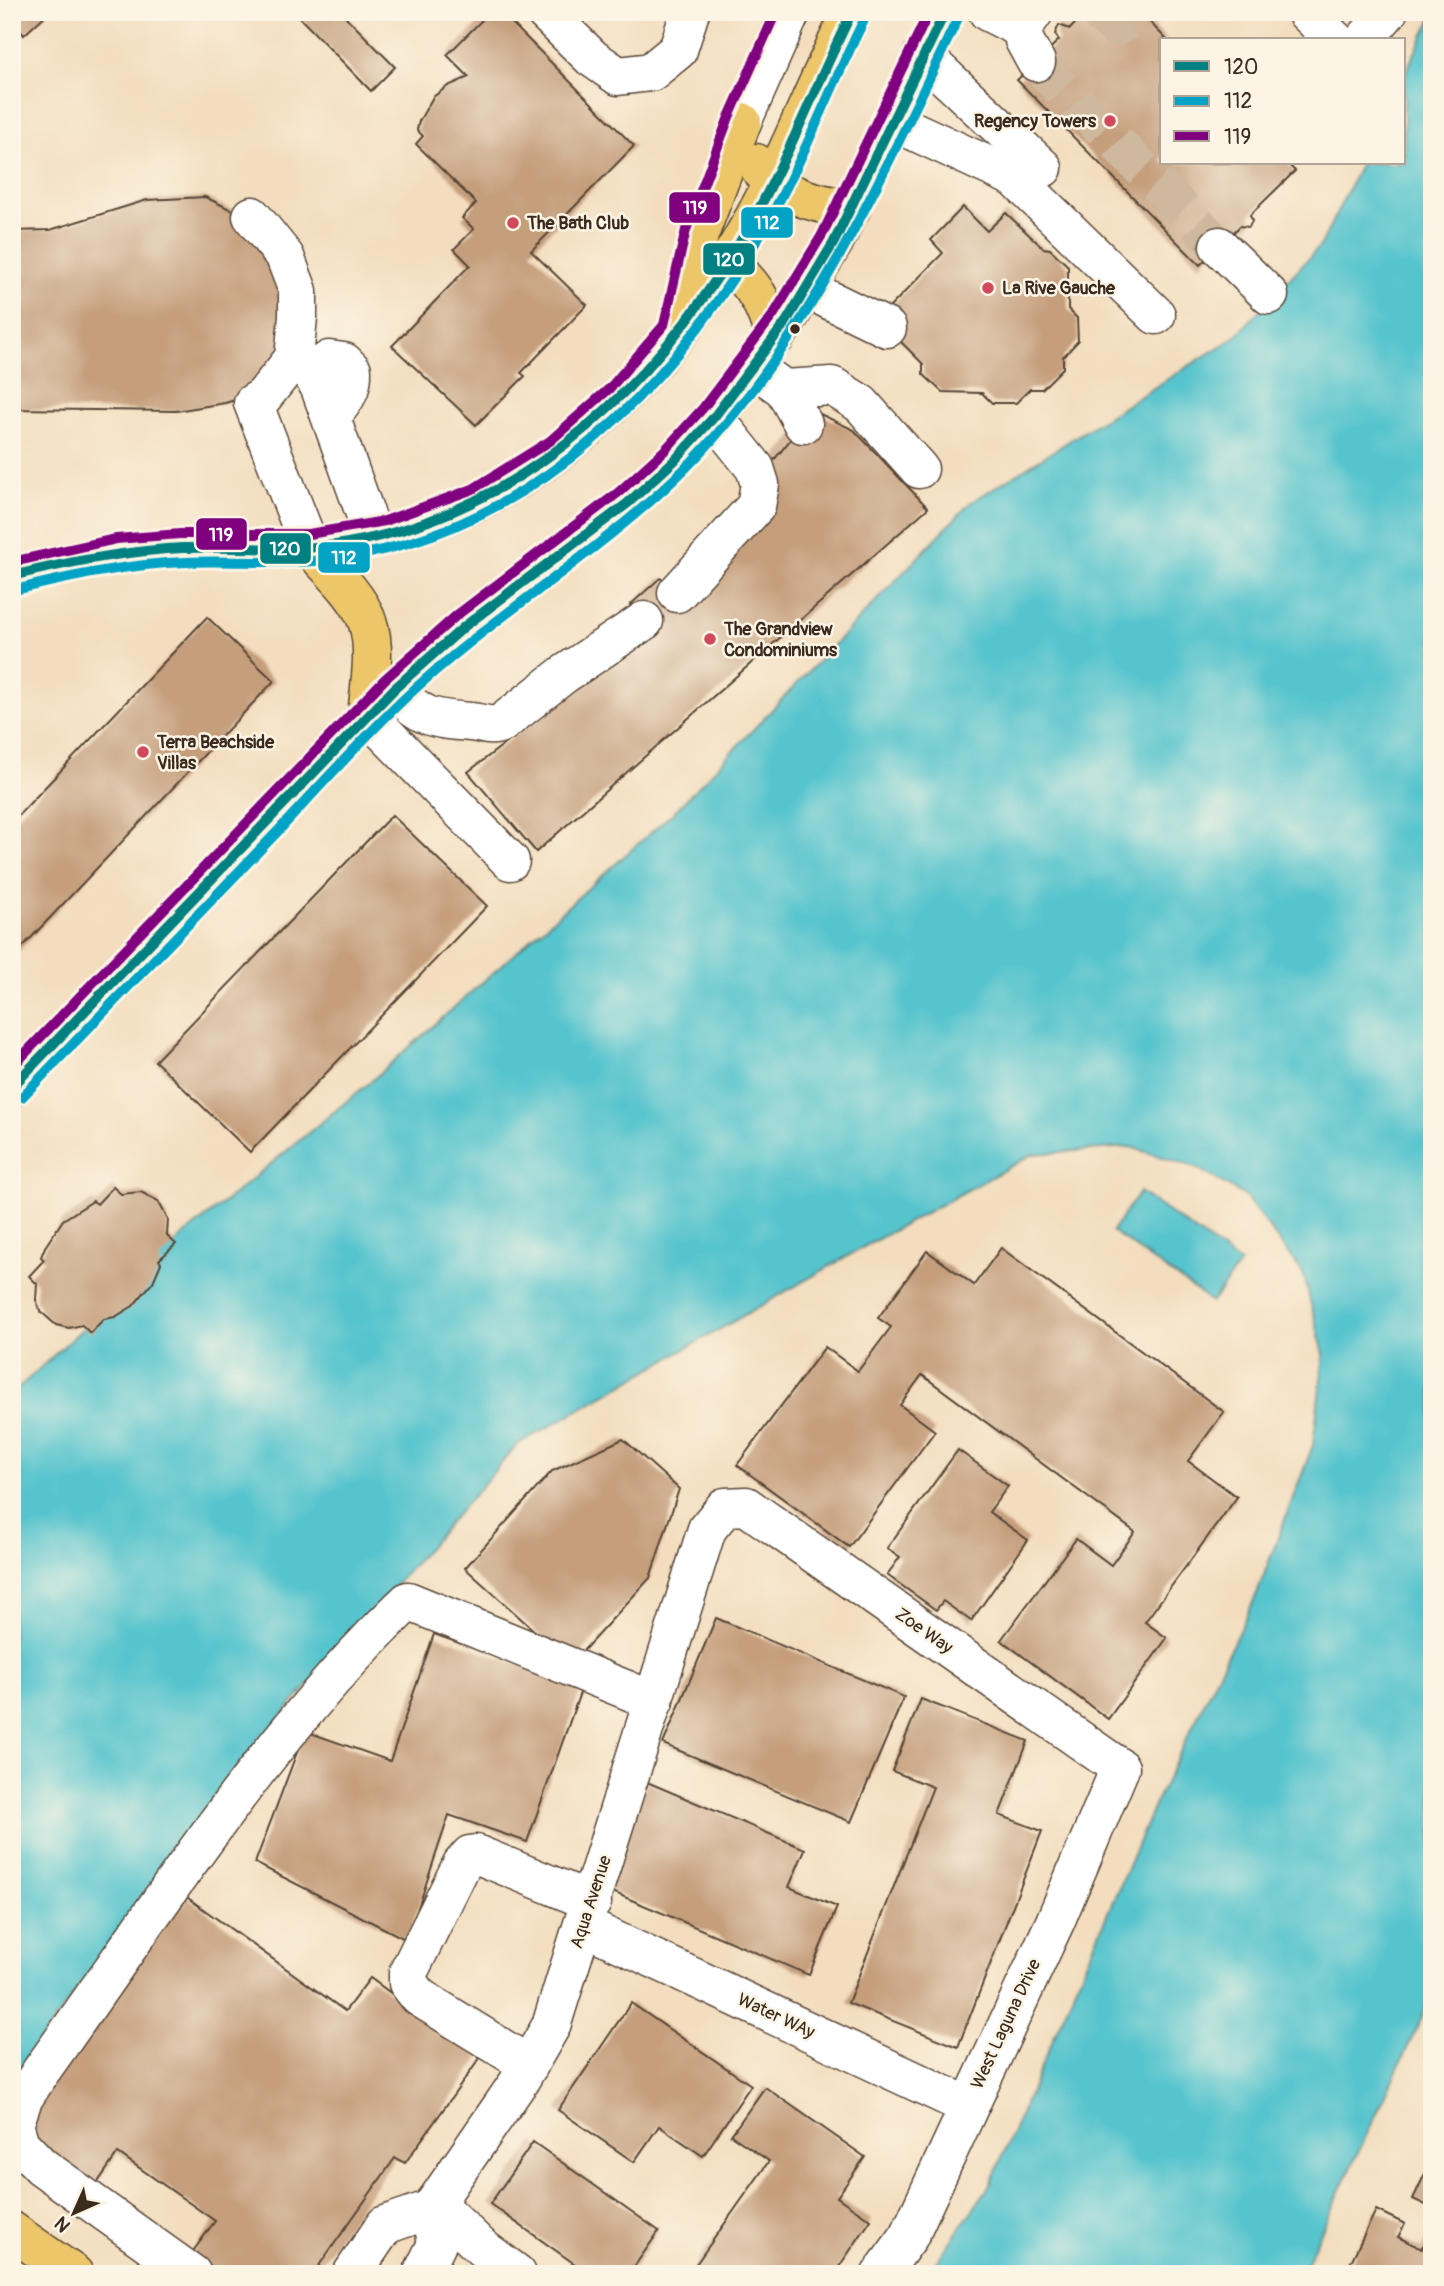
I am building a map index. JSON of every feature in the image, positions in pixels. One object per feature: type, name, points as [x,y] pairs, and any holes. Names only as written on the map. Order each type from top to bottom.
[{"type":"main road","points":[[12,576],[117,553],[206,547],[310,548],[374,538],[433,520],[479,502],[520,479],[589,428],[620,398],[677,331],[727,262],[773,182],[852,12]]},
{"type":"main road","points":[[12,1087],[394,688],[465,626],[628,503],[676,460],[714,416],[771,365],[807,289],[851,209],[922,55],[945,12]]},
{"type":"main road","points":[[742,122],[751,156],[773,182],[801,198],[851,209]]},
{"type":"main road","points":[[677,331],[699,235],[742,122]]},
{"type":"main road","points":[[727,262],[755,288],[766,306],[771,365]]},
{"type":"main road","points":[[310,548],[354,594],[366,613],[374,654],[367,715]]},
{"type":"main road","points":[[12,2231],[74,2274]]},
{"type":"street","points":[[545,12],[592,58],[618,75],[651,72],[678,50],[690,12]]},
{"type":"street","points":[[742,122],[791,12]]},
{"type":"street","points":[[988,12],[1031,34]]},
{"type":"street","points":[[1306,12],[1333,38]]},
{"type":"street","points":[[1366,38],[1388,12]]},
{"type":"street","points":[[922,55],[1043,168]]},
{"type":"street","points":[[892,121],[1015,178],[1156,315]]},
{"type":"street","points":[[252,216],[285,257],[298,291],[303,366],[331,417],[374,538]]},
{"type":"street","points":[[1219,246],[1269,295]]},
{"type":"street","points":[[807,289],[887,328]]},
{"type":"street","points":[[771,365],[803,424]]},
{"type":"street","points":[[771,365],[832,386],[861,404],[919,469]]},
{"type":"street","points":[[303,366],[253,403],[310,548]]},
{"type":"street","points":[[677,593],[756,506],[760,484],[755,468],[714,416]]},
{"type":"street","points":[[394,688],[421,714],[438,721],[472,722],[492,727],[513,715],[572,668],[644,621]]},
{"type":"street","points":[[367,715],[510,861]]},
{"type":"street","name":"Zoe Way","points":[[725,1507],[747,1506],[1120,1768]]},
{"type":"street","name":"Aqua Avenue","points":[[433,2206],[529,2065],[551,2026],[708,1529],[725,1507]]},
{"type":"street","points":[[192,2274],[41,2166],[20,2144],[14,2125],[23,2099],[41,2071],[248,1783],[366,1643],[408,1601],[654,1701]]},
{"type":"street","name":"West Laguna Drive","points":[[881,2274],[909,2236],[1055,1922],[1120,1768]]},
{"type":"street","name":"Water WAy","points":[[529,2065],[419,1997],[408,1983],[408,1973],[461,1864],[470,1855],[476,1854],[588,1914],[968,2106]]},
{"type":"street","points":[[352,2274],[385,2225],[433,2206]]},
{"type":"street","points":[[422,2274],[437,2244],[433,2206]]},
{"type":"street","points":[[433,2206],[447,2242],[445,2261],[437,2274]]},
{"type":"street","points":[[433,2206],[517,2274]]},
{"type":"water","points":[[1432,18],[1432,1987],[1423,2015],[1301,2274],[928,2274],[990,2185],[1155,1804],[1256,1596],[1313,1445],[1324,1354],[1303,1273],[1245,1196],[1195,1167],[1130,1147],[1033,1154],[867,1245],[517,1445],[228,1778],[12,2080],[12,1394],[182,1237],[369,1083],[674,812],[970,503],[1235,337],[1321,245],[1361,164],[1406,164],[1406,71]]},
{"type":"water","points":[[1140,1192],[1240,1263],[1212,1302],[1112,1231]]},
{"type":"building","points":[[12,12],[49,12],[24,35],[12,22]]},
{"type":"building","points":[[294,12],[341,12],[395,67],[371,91]]},
{"type":"building","name":"The Bath Club","points":[[490,12],[501,12],[634,146],[531,251],[587,305],[521,373],[525,376],[476,425],[392,346],[470,265],[454,249],[474,229],[462,218],[476,203],[416,144],[423,136],[417,130],[419,121],[433,97],[448,86],[469,77],[447,55]]},
{"type":"building","name":"Regency Towers","points":[[1086,12],[1140,12],[1165,38],[1160,38],[1160,164],[1288,164],[1295,171],[1250,215],[1252,221],[1249,227],[1240,226],[1200,265],[1017,80],[1059,40],[1055,34],[1059,25],[1070,29]]},
{"type":"building","points":[[205,197],[240,214],[264,241],[293,319],[286,346],[235,400],[225,403],[176,411],[12,409],[12,231],[50,230],[147,200]]},
{"type":"building","name":"La Rive Gauche","points":[[963,207],[987,231],[1006,213],[1043,248],[1050,249],[1068,266],[1068,309],[1077,318],[1078,341],[1063,357],[1063,368],[1042,389],[1030,389],[1016,403],[992,403],[982,393],[942,392],[923,374],[923,364],[887,328],[883,314],[943,253],[931,240]]},
{"type":"building","name":"The Grandview Condominiums","points":[[820,414],[854,430],[928,508],[536,852],[468,772],[652,630],[630,605],[660,578],[677,593],[769,466],[803,424]]},
{"type":"building","name":"Terra Beachside Villas","points":[[207,617],[274,681],[12,958],[12,822]]},
{"type":"building","points":[[392,815],[487,906],[250,1152],[155,1061]]},
{"type":"building","points":[[113,1187],[121,1194],[141,1192],[158,1201],[168,1219],[167,1236],[176,1244],[159,1260],[161,1263],[153,1282],[133,1306],[115,1317],[104,1319],[90,1333],[82,1325],[69,1328],[56,1325],[41,1312],[36,1300],[37,1284],[29,1276],[44,1260],[41,1257],[45,1247],[63,1220],[93,1201],[97,1204]]},
{"type":"building","points":[[1001,1248],[1224,1412],[1188,1461],[1237,1497],[1145,1622],[1167,1638],[1108,1719],[1001,1640],[1076,1539],[1111,1565],[1135,1532],[922,1375],[900,1405],[935,1431],[849,1547],[737,1465],[825,1347],[858,1371],[891,1327],[878,1318],[927,1251],[974,1285]]},
{"type":"building","points":[[623,1439],[679,1489],[650,1578],[571,1664],[465,1568],[552,1471]]},
{"type":"building","points":[[958,1450],[1008,1486],[989,1512],[1028,1540],[971,1621],[943,1601],[936,1610],[887,1575],[900,1557],[887,1548]]},
{"type":"building","points":[[716,1618],[904,1697],[851,1822],[663,1744]]},
{"type":"building","points":[[434,1634],[582,1687],[527,1842],[449,1815],[406,1944],[403,1938],[255,1863],[305,1731],[390,1761]]},
{"type":"building","points":[[921,1699],[1028,1741],[999,1815],[1042,1831],[958,2047],[848,2003],[933,1787],[892,1771]]},
{"type":"building","points":[[647,1782],[805,1849],[789,1887],[837,1907],[809,1975],[603,1888]]},
{"type":"building","points":[[181,1893],[345,2011],[370,1978],[480,2058],[405,2163],[395,2158],[313,2274],[210,2274],[188,2258],[215,2221],[118,2153],[96,2185],[16,2129]]},
{"type":"building","points":[[631,2003],[751,2085],[703,2156],[659,2126],[634,2162],[558,2110]]},
{"type":"building","points":[[765,2087],[865,2157],[837,2197],[871,2220],[834,2274],[689,2274],[769,2161],[731,2135]]},
{"type":"building","points":[[533,2142],[659,2231],[629,2274],[589,2274],[490,2204]]},
{"type":"building","points":[[1432,2159],[1432,2208],[1413,2199]]},
{"type":"building","points":[[1376,2210],[1405,2224],[1398,2237],[1422,2249],[1429,2234],[1432,2235],[1432,2274],[1345,2274]]},
{"type":"tunnel","points":[[1097,12],[1116,27],[1143,12]]},
{"type":"tunnel","points":[[1036,62],[1219,246]]},
{"type":"transit line","name":"119","points":[[12,562],[116,539],[180,534],[309,534],[385,521],[473,489],[550,441],[610,388],[664,325],[686,230],[729,117],[776,12]]},
{"type":"transit line","name":"120","points":[[12,576],[96,558],[160,549],[286,548],[348,543],[414,526],[476,500],[534,467],[587,427],[635,381],[679,330],[719,275],[767,193],[852,12]]},
{"type":"transit line","name":"119","points":[[12,1067],[385,679],[457,615],[619,492],[665,450],[703,408],[774,314],[822,235],[929,12]]},
{"type":"transit line","name":"120","points":[[12,1087],[394,689],[465,626],[628,503],[675,460],[714,417],[786,322],[834,242],[945,12]]},
{"type":"transit line","name":"112","points":[[15,590],[143,565],[289,562],[349,557],[417,540],[481,514],[539,480],[593,439],[643,392],[688,340],[729,285],[779,201],[865,18]]},
{"type":"transit line","name":"112","points":[[22,1097],[404,699],[443,664],[650,501],[689,465],[724,426],[761,379],[825,281],[881,178],[958,18]]},
{"type":"place","name":"Regency Towers","points":[[1110,121]]},
{"type":"place","name":"The Bath Club","points":[[513,223]]},
{"type":"place","name":"La Rive Gauche","points":[[988,288]]},
{"type":"place","name":"The Grandview Condominiums","points":[[710,639]]},
{"type":"place","name":"Terra Beachside Villas","points":[[143,752]]}]
